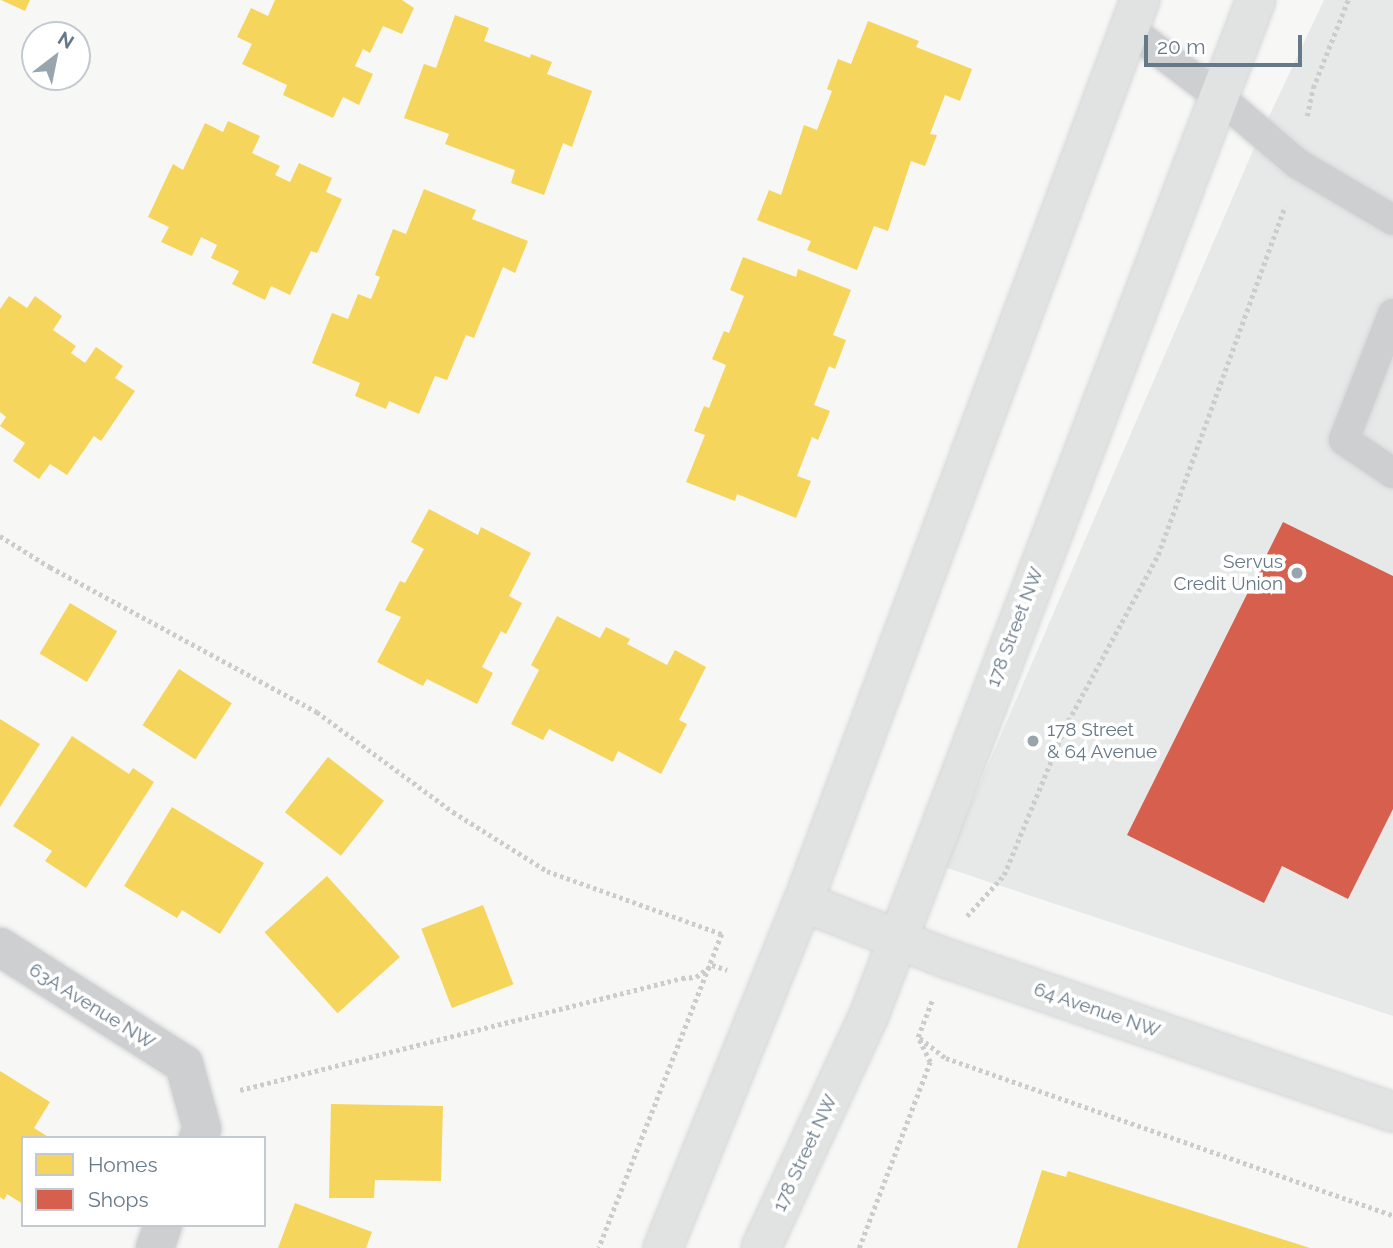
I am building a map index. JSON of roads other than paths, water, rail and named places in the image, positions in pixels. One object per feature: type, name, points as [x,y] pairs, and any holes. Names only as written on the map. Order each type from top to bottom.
[{"type":"main road","name":"178 Street NW","points":[[761,1248],[868,1018],[1256,0]]},
{"type":"main road","points":[[663,1248],[803,902],[1134,14]]},
{"type":"main road","name":"64 Avenue NW","points":[[803,902],[948,958],[1393,1112]]},
{"type":"street","name":"63A Avenue NW","points":[[0,947],[184,1064],[202,1129],[199,1136]]},
{"type":"street","points":[[155,1248],[162,1227]]},
{"type":"lane","points":[[1134,14],[1218,96],[1298,164],[1393,220]]},
{"type":"lane","points":[[1393,314],[1343,440],[1393,473]]},
{"type":"place","name":"Servus Credit Union","points":[[1297,573]]},
{"type":"place","name":"178 Street & 64 Avenue","points":[[1033,741]]}]
